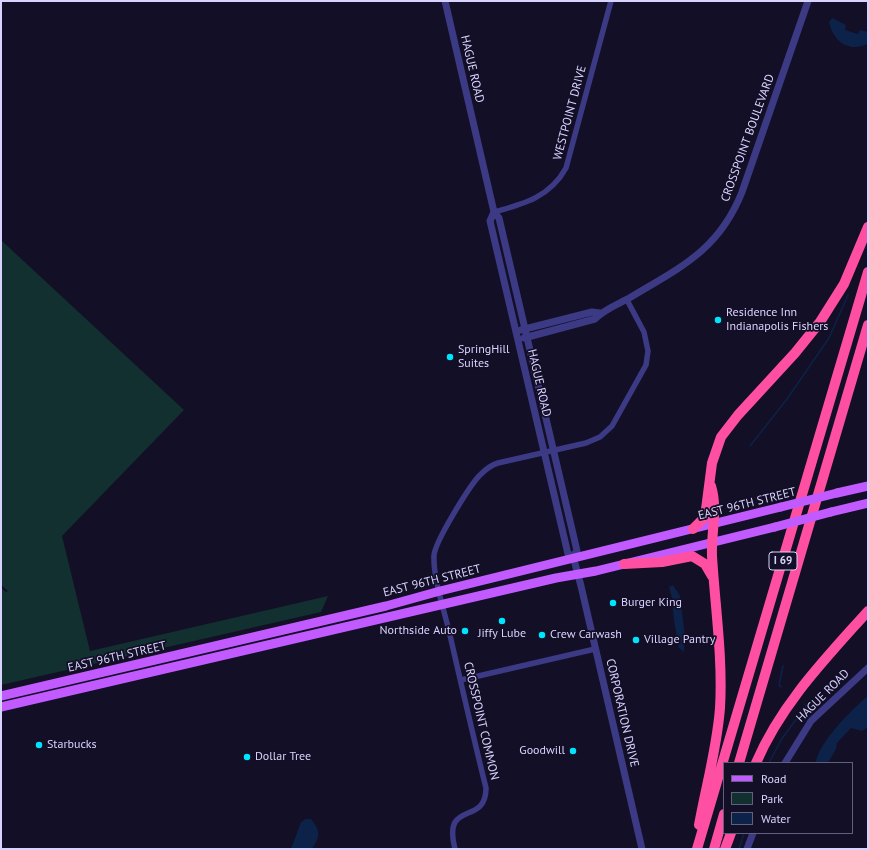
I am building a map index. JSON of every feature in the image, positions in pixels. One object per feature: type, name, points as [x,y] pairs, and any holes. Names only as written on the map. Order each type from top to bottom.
[{"type":"highway","points":[[693,530],[705,517],[712,463],[721,437],[738,415],[795,353],[820,322],[844,284],[868,227]]},
{"type":"highway","name":"I 69","points":[[696,849],[868,272]]},
{"type":"highway","name":"I 69","points":[[739,762],[868,325]]},
{"type":"highway","points":[[696,849],[715,748],[720,709],[720,670],[713,582],[713,495],[710,486]]},
{"type":"highway","points":[[624,564],[662,562],[692,556],[701,560],[708,566],[713,582]]},
{"type":"highway","points":[[756,762],[774,727],[792,700],[868,611]]},
{"type":"highway","points":[[714,849],[723,818]]},
{"type":"highway","points":[[725,849],[731,834]]},
{"type":"main road","name":"EAST 96TH STREET","points":[[1,696],[386,606],[440,591],[868,486]]},
{"type":"main road","name":"EAST 96TH STREET","points":[[1,707],[578,573],[596,572],[868,503]]},
{"type":"main road","points":[[354,625],[355,619],[376,612],[386,606]]},
{"type":"main road","points":[[190,663],[213,654],[247,645],[250,643],[250,638]]},
{"type":"street","name":"HAGUE ROAD","points":[[445,1],[494,212],[499,218],[577,552],[574,558],[568,554],[490,221],[494,212]]},
{"type":"street","name":"WESTPOINT DRIVE","points":[[494,212],[532,201],[541,196],[556,183],[566,168],[611,1]]},
{"type":"street","name":"CROSSPOINT BOULEVARD","points":[[518,340],[595,319],[600,313],[627,300],[696,257],[715,238],[731,217],[742,192],[808,1]]},
{"type":"street","name":"CROSSPOINT COMMON","points":[[455,849],[451,830],[453,824],[459,816],[479,808],[484,801],[486,792],[442,604],[434,563],[434,551],[441,536],[479,475],[494,464],[590,442],[609,430],[614,424],[646,365],[648,351],[644,332],[627,300]]},
{"type":"street","name":"CROSSPOINT BOULEVARD","points":[[516,331],[592,312],[600,313]]},
{"type":"street","name":"CORPORATION DRIVE","points":[[574,558],[642,849]]},
{"type":"street","points":[[460,680],[595,649]]},
{"type":"street","name":"HAGUE ROAD","points":[[786,762],[811,721],[868,668]]},
{"type":"street","points":[[747,849],[753,834]]},
{"type":"green space","points":[[1,240],[184,410],[62,536],[90,651],[328,596],[321,612],[1,685],[1,588],[6,592],[8,591],[1,585]]},
{"type":"water","points":[[832,18],[846,25],[845,30],[858,34],[860,30],[868,32],[868,44],[854,47],[842,44],[831,29],[829,22]]},
{"type":"water","points":[[673,585],[680,596],[685,637],[684,652],[679,648],[674,621],[672,598],[669,587]]},
{"type":"water","points":[[868,696],[868,727],[862,731],[851,728],[837,743],[836,749],[829,762],[816,762],[822,746],[845,717]]},
{"type":"water","points":[[306,819],[311,819],[318,831],[317,841],[312,849],[291,849],[301,822]]},
{"type":"waterway","points":[[750,446],[787,399],[829,338],[848,295]]},
{"type":"waterway","points":[[781,687],[779,685],[783,666]]},
{"type":"waterway","points":[[770,762],[781,740],[806,706],[805,704]]},
{"type":"waterway","points":[[739,849],[744,834]]},
{"type":"place","name":"Residence Inn Indianapolis Fishers","points":[[718,320]]},
{"type":"place","name":"SpringHill Suites","points":[[450,357]]},
{"type":"place","name":"Burger King","points":[[613,603]]},
{"type":"place","name":"Jiffy Lube","points":[[502,621]]},
{"type":"place","name":"Northside Auto","points":[[465,631]]},
{"type":"place","name":"Crew Carwash","points":[[542,635]]},
{"type":"place","name":"Village Pantry","points":[[636,640]]},
{"type":"place","name":"Starbucks","points":[[39,745]]},
{"type":"place","name":"Goodwill","points":[[573,751]]},
{"type":"place","name":"Dollar Tree","points":[[247,757]]}]
